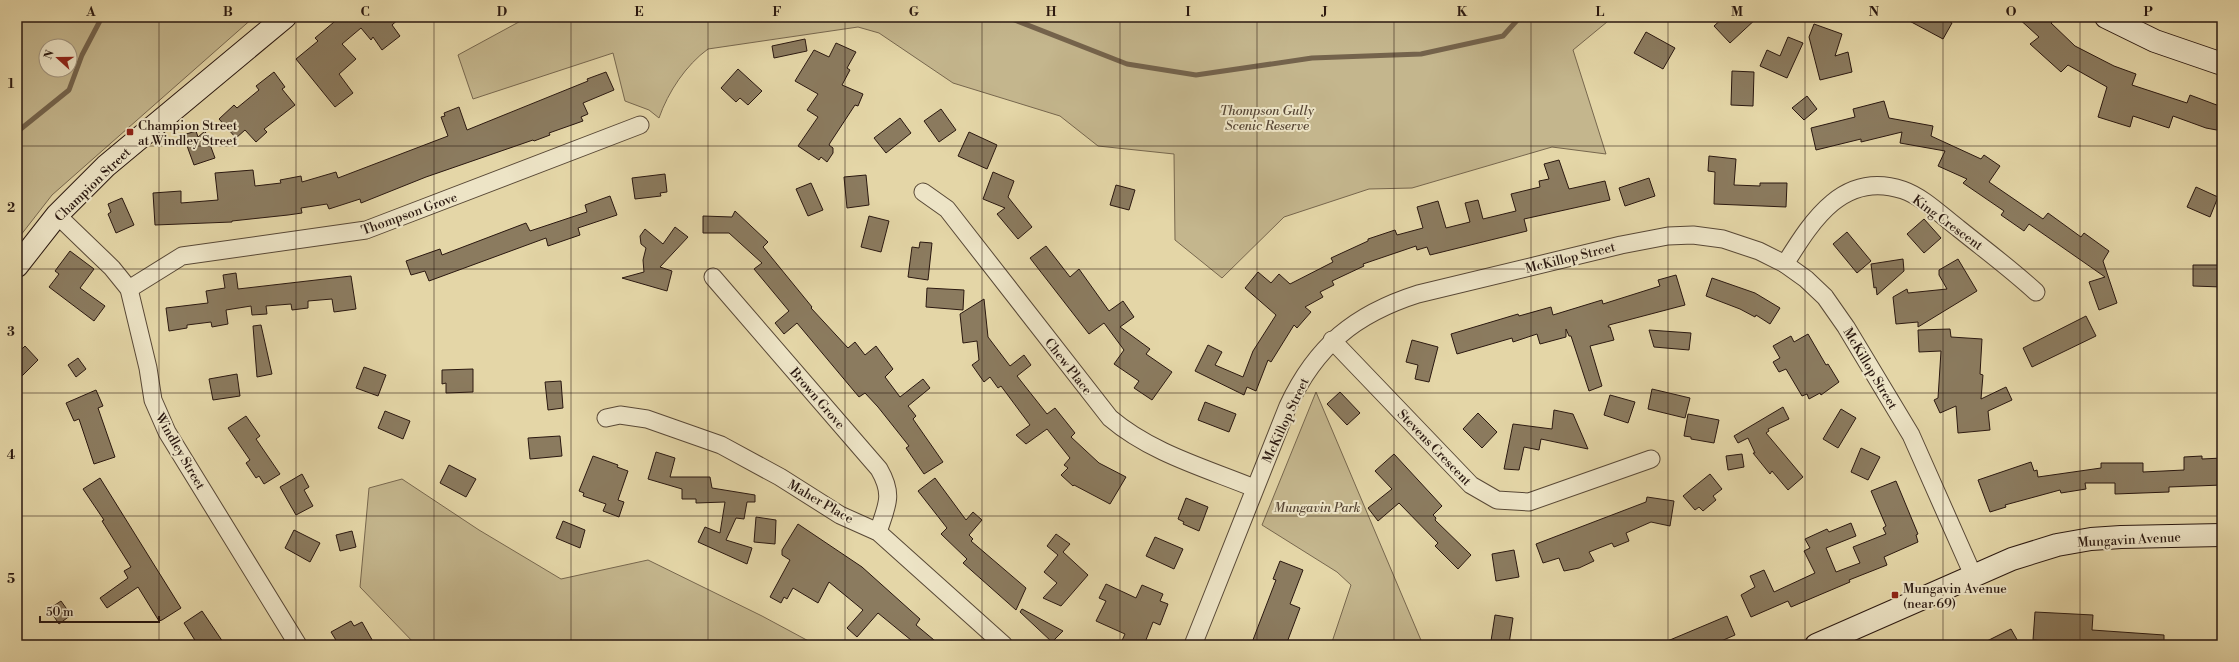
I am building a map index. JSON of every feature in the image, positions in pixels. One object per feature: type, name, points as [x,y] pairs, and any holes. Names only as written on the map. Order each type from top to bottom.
[{"type":"main road","name":"Champion Street","points":[[17,266],[57,215],[106,166],[285,17]]},
{"type":"main road","points":[[2106,17],[2155,41],[2222,64]]},
{"type":"main road","name":"Mungavin Avenue","points":[[1816,645],[1973,575],[2038,550],[2091,539],[2222,535]]},
{"type":"street","name":"Thompson Grove","points":[[129,289],[182,256],[366,230],[640,125]]},
{"type":"street","name":"King Crescent","points":[[1785,264],[1808,226],[1835,200],[1865,188],[1884,186],[1903,190],[1925,202],[2017,274],[2036,292]]},
{"type":"street","name":"Chew Place","points":[[923,192],[947,209],[1110,418],[1124,430],[1148,445],[1254,488]]},
{"type":"street","name":"Windley Street","points":[[57,215],[112,268],[129,289],[148,368],[153,400],[167,432],[298,645]]},
{"type":"street","name":"McKillop Street","points":[[1193,645],[1254,488],[1295,391],[1317,358],[1332,340],[1370,313],[1393,302],[1418,294],[1620,245],[1668,236],[1693,235],[1723,239],[1759,251],[1785,264],[1806,279],[1825,297],[1866,357],[1911,435],[1973,575]]},
{"type":"street","name":"Brown Grove","points":[[713,277],[879,469],[888,484],[888,496],[878,532]]},
{"type":"street","name":"Stevens Crescent","points":[[1332,340],[1471,485],[1498,500],[1529,502],[1652,459]]},
{"type":"street","name":"Maher Place","points":[[606,418],[620,415],[647,419],[721,445],[780,477],[840,515],[878,532],[1004,645]]},
{"type":"green space","points":[[17,17],[254,17],[52,195],[17,240]]},
{"type":"green space","name":"Thompson Gully Scenic Reserve","points":[[528,17],[1613,17],[1573,50],[1606,154],[1552,147],[1412,188],[1369,189],[1284,217],[1222,278],[1175,240],[1174,154],[1098,146],[1060,116],[953,83],[879,33],[858,27],[708,49],[685,71],[667,98],[659,118],[649,110],[625,101],[613,53],[473,99],[458,55]]},
{"type":"green space","name":"Mungavin Park","points":[[1316,392],[1423,645],[1331,645],[1351,585],[1337,572],[1262,525]]},
{"type":"green space","points":[[402,479],[479,530],[561,579],[648,560],[762,616],[816,645],[416,645],[360,587],[369,488]]},
{"type":"building","points":[[340,17],[401,17],[392,25],[400,36],[382,50],[373,37],[371,40],[361,28],[342,44],[356,59],[339,74],[353,93],[335,107],[296,59],[318,41],[315,38]]},
{"type":"building","points":[[1724,17],[1758,17],[1730,43],[1714,26]]},
{"type":"building","points":[[1902,17],[1942,17],[1952,23],[1943,39]]},
{"type":"building","points":[[2017,17],[2056,17],[2051,23],[2075,46],[2114,66],[2136,74],[2132,85],[2187,103],[2190,95],[2222,107],[2222,131],[2206,128],[2173,116],[2169,128],[2133,116],[2130,127],[2098,117],[2107,87],[2068,65],[2061,72],[2030,44],[2039,37]]},
{"type":"building","points":[[1814,24],[1842,34],[1835,56],[1848,52],[1852,72],[1820,80],[1809,37]]},
{"type":"building","points":[[1646,32],[1675,48],[1663,69],[1634,53]]},
{"type":"building","points":[[1788,37],[1803,43],[1787,78],[1760,66],[1767,50],[1780,56]]},
{"type":"building","points":[[805,39],[807,51],[774,58],[772,46]]},
{"type":"building","points":[[836,43],[856,52],[847,68],[850,70],[842,85],[863,94],[858,106],[855,105],[830,143],[829,145],[833,148],[833,153],[827,162],[821,157],[819,160],[798,146],[818,117],[807,110],[818,94],[795,81],[814,50],[829,57]]},
{"type":"building","points":[[738,69],[762,91],[748,105],[740,98],[736,102],[721,88]]},
{"type":"building","points":[[1732,71],[1754,72],[1753,106],[1731,105]]},
{"type":"building","points":[[274,72],[285,87],[282,89],[295,105],[264,129],[267,132],[256,142],[245,130],[236,138],[219,119],[234,105],[237,108],[259,90],[256,86]]},
{"type":"building","points":[[606,72],[614,90],[583,103],[588,114],[581,117],[583,121],[549,133],[550,135],[534,141],[533,140],[426,177],[361,203],[360,199],[329,209],[327,204],[301,208],[302,213],[232,222],[155,225],[153,193],[181,191],[181,203],[218,200],[215,173],[253,170],[255,186],[281,183],[280,180],[301,176],[302,182],[336,172],[338,178],[448,136],[441,117],[445,116],[444,113],[459,107],[467,130],[588,81],[587,79]]},
{"type":"building","points":[[1807,96],[1817,109],[1804,120],[1792,108]]},
{"type":"building","points":[[1884,101],[1889,118],[1933,126],[1931,136],[1981,159],[1984,155],[2000,166],[1989,182],[2043,219],[2048,213],[2081,237],[2084,233],[2109,251],[2103,261],[2117,303],[2099,310],[2089,282],[2105,277],[2029,224],[2024,231],[2001,215],[2004,211],[1963,183],[1967,179],[1938,166],[1945,151],[1900,143],[1902,132],[1861,142],[1861,139],[1816,150],[1811,128],[1855,117],[1853,109]]},
{"type":"building","points":[[941,109],[956,130],[939,142],[924,121]]},
{"type":"building","points":[[900,118],[911,133],[886,153],[874,138]]},
{"type":"building","points":[[196,131],[198,137],[205,131],[215,158],[194,165],[183,135]]},
{"type":"building","points":[[969,132],[997,145],[987,169],[958,156]]},
{"type":"building","points":[[1709,156],[1736,159],[1734,185],[1760,186],[1760,183],[1787,183],[1786,207],[1714,204],[1715,172],[1708,171]]},
{"type":"building","points":[[1559,160],[1569,189],[1605,181],[1610,200],[1524,219],[1527,231],[1430,255],[1427,247],[1417,250],[1416,246],[1363,264],[1364,266],[1332,281],[1334,285],[1320,292],[1323,297],[1305,307],[1311,312],[1297,328],[1294,325],[1271,362],[1268,360],[1256,391],[1247,387],[1244,395],[1195,371],[1208,345],[1222,352],[1215,365],[1243,377],[1253,351],[1276,315],[1245,288],[1258,272],[1271,283],[1279,274],[1290,284],[1333,262],[1331,258],[1368,241],[1368,239],[1395,230],[1397,235],[1423,228],[1417,207],[1438,201],[1446,228],[1470,222],[1465,203],[1478,200],[1483,219],[1516,211],[1511,194],[1540,187],[1539,181],[1549,179],[1544,164]]},
{"type":"building","points":[[993,172],[1014,181],[1008,197],[1032,227],[1018,239],[997,214],[1005,208],[983,199]]},
{"type":"building","points":[[665,174],[667,192],[660,193],[661,196],[635,199],[632,178]]},
{"type":"building","points":[[866,175],[869,205],[847,208],[844,177]]},
{"type":"building","points":[[1649,178],[1655,196],[1625,206],[1619,188]]},
{"type":"building","points":[[811,183],[823,210],[808,216],[796,189]]},
{"type":"building","points":[[1116,185],[1135,190],[1129,210],[1110,205]]},
{"type":"building","points":[[2196,187],[2218,197],[2210,217],[2187,207]]},
{"type":"building","points":[[610,196],[617,215],[578,228],[580,235],[548,246],[546,238],[429,281],[425,271],[411,275],[406,261],[440,249],[442,255],[526,223],[530,231],[587,212],[585,205]]},
{"type":"building","points":[[122,198],[134,225],[116,233],[108,214],[111,212],[108,204]]},
{"type":"building","points":[[735,211],[768,242],[763,247],[812,307],[811,308],[848,348],[855,342],[865,355],[876,346],[893,369],[885,377],[900,397],[923,379],[930,388],[908,406],[916,416],[913,419],[943,462],[924,474],[906,448],[909,446],[878,407],[865,393],[859,397],[797,323],[784,334],[775,323],[789,311],[754,269],[762,263],[729,233],[703,233],[703,216],[732,217]]},
{"type":"building","points":[[869,216],[889,221],[881,252],[861,247]]},
{"type":"building","points":[[1924,219],[1941,238],[1924,253],[1907,234]]},
{"type":"building","points":[[675,227],[688,237],[660,267],[672,271],[667,291],[622,278],[644,272],[643,260],[646,248],[641,244],[640,236],[645,229],[663,244]]},
{"type":"building","points":[[1847,232],[1871,261],[1857,273],[1833,244]]},
{"type":"building","points":[[920,242],[932,243],[928,280],[908,277],[912,247],[919,248]]},
{"type":"building","points":[[1046,246],[1070,277],[1079,269],[1109,311],[1123,301],[1134,317],[1120,327],[1150,349],[1146,354],[1172,372],[1152,400],[1134,388],[1139,381],[1114,364],[1124,350],[1104,323],[1089,334],[1030,258]]},
{"type":"building","points":[[70,251],[94,269],[80,288],[105,306],[94,321],[49,287],[59,274],[55,271]]},
{"type":"building","points":[[1903,259],[1904,271],[1877,295],[1876,287],[1874,288],[1871,264]]},
{"type":"building","points":[[1958,259],[1977,291],[1918,327],[1918,322],[1896,324],[1893,297],[1907,289],[1908,293],[1947,289],[1939,275],[1939,270]]},
{"type":"building","points":[[2193,265],[2222,265],[2222,287],[2193,286]]},
{"type":"building","points":[[236,273],[238,289],[351,276],[356,309],[334,312],[332,299],[308,301],[308,308],[292,310],[291,304],[266,306],[267,314],[252,315],[251,306],[226,310],[228,324],[212,327],[211,322],[187,325],[187,328],[169,331],[166,308],[208,303],[206,291],[225,288],[223,275]]},
{"type":"building","points":[[1676,275],[1685,305],[1609,325],[1608,327],[1610,327],[1614,340],[1590,346],[1602,386],[1589,391],[1571,336],[1569,336],[1566,329],[1566,337],[1540,344],[1537,334],[1513,342],[1512,338],[1457,354],[1451,334],[1518,314],[1519,316],[1551,307],[1553,315],[1602,300],[1603,304],[1660,286],[1658,280]]},
{"type":"building","points":[[1712,278],[1755,293],[1780,308],[1770,324],[1756,315],[1755,317],[1740,309],[1706,296]]},
{"type":"building","points":[[927,288],[964,290],[963,310],[926,307]]},
{"type":"building","points":[[984,299],[988,337],[1010,366],[1024,355],[1031,365],[1017,376],[1047,414],[1055,408],[1075,433],[1071,437],[1099,463],[1126,477],[1110,504],[1074,485],[1073,486],[1061,475],[1068,468],[1064,465],[1070,458],[1047,429],[1026,444],[1016,435],[1030,425],[1001,386],[998,388],[990,377],[984,382],[972,365],[979,360],[977,341],[963,343],[960,314]]},
{"type":"building","points":[[2086,316],[2096,336],[2032,367],[2023,348]]},
{"type":"building","points":[[261,325],[272,374],[257,377],[253,326]]},
{"type":"building","points":[[1950,329],[1951,337],[1982,339],[1980,374],[1983,375],[1981,399],[2006,387],[2012,400],[1988,411],[1990,430],[1958,433],[1956,406],[1940,413],[1934,400],[1938,398],[1941,351],[1919,352],[1918,330]]},
{"type":"building","points":[[1649,330],[1691,333],[1689,350],[1654,347]]},
{"type":"building","points":[[1808,334],[1826,365],[1828,364],[1839,382],[1821,395],[1820,393],[1809,399],[1807,394],[1802,396],[1786,369],[1779,372],[1773,362],[1780,358],[1773,346],[1791,336],[1794,342]]},
{"type":"building","points":[[1412,340],[1438,347],[1429,382],[1415,379],[1418,365],[1406,362]]},
{"type":"building","points":[[25,346],[38,360],[17,381],[17,354]]},
{"type":"building","points":[[78,358],[86,369],[76,377],[68,365]]},
{"type":"building","points":[[364,367],[386,375],[378,396],[356,388]]},
{"type":"building","points":[[473,369],[473,392],[446,393],[446,383],[442,384],[442,370]]},
{"type":"building","points":[[237,374],[240,396],[213,400],[209,379]]},
{"type":"building","points":[[561,381],[563,408],[548,410],[545,382]]},
{"type":"building","points":[[1652,389],[1690,398],[1685,418],[1648,409]]},
{"type":"building","points":[[96,390],[103,406],[98,408],[115,457],[94,464],[79,419],[74,421],[66,403]]},
{"type":"building","points":[[1340,392],[1360,413],[1347,425],[1327,404]]},
{"type":"building","points":[[1610,395],[1635,402],[1628,423],[1604,415]]},
{"type":"building","points":[[1205,402],[1236,414],[1229,432],[1198,420]]},
{"type":"building","points":[[1783,407],[1789,419],[1768,429],[1769,431],[1766,433],[1803,477],[1788,490],[1772,471],[1770,474],[1753,453],[1755,453],[1748,438],[1738,443],[1734,436]]},
{"type":"building","points":[[1841,409],[1856,418],[1838,448],[1823,439]]},
{"type":"building","points":[[1554,410],[1573,414],[1588,449],[1541,439],[1539,450],[1524,447],[1519,470],[1504,469],[1513,424],[1552,429]]},
{"type":"building","points":[[385,411],[410,421],[403,439],[378,428]]},
{"type":"building","points":[[1478,413],[1497,432],[1482,448],[1463,429]]},
{"type":"building","points":[[1688,414],[1719,420],[1714,443],[1691,439],[1691,437],[1684,436]]},
{"type":"building","points":[[246,416],[260,436],[256,439],[280,474],[264,484],[259,476],[256,478],[246,463],[250,460],[228,428]]},
{"type":"building","points":[[560,436],[562,456],[530,459],[528,438]]},
{"type":"building","points":[[1861,448],[1880,457],[1868,480],[1851,472]]},
{"type":"building","points":[[656,452],[675,458],[670,477],[710,477],[712,488],[755,495],[755,502],[747,502],[744,519],[736,518],[726,540],[752,548],[747,564],[698,542],[705,527],[720,533],[725,502],[696,503],[696,499],[682,499],[682,489],[648,479]]},
{"type":"building","points":[[1394,454],[1442,506],[1433,515],[1436,518],[1435,520],[1471,555],[1458,569],[1435,546],[1438,543],[1399,503],[1378,521],[1368,508],[1392,489],[1375,471]]},
{"type":"building","points":[[1742,454],[1744,467],[1728,470],[1726,456]]},
{"type":"building","points":[[593,456],[618,465],[617,467],[628,471],[618,500],[624,502],[619,517],[603,511],[606,504],[583,496],[584,493],[579,491]]},
{"type":"building","points":[[2202,456],[2202,459],[2222,458],[2222,485],[2169,487],[2169,492],[2115,494],[2115,483],[2085,483],[2086,489],[2061,493],[2060,490],[2005,505],[2006,507],[1990,512],[1978,480],[2031,462],[2034,471],[2037,470],[2038,477],[2101,468],[2101,463],[2143,463],[2143,472],[2184,470],[2184,457]]},
{"type":"building","points":[[449,465],[476,479],[466,497],[440,483]]},
{"type":"building","points":[[302,474],[309,487],[304,490],[313,506],[296,515],[280,487]]},
{"type":"building","points":[[1710,474],[1722,489],[1713,496],[1716,500],[1703,511],[1699,507],[1695,510],[1683,496]]},
{"type":"building","points":[[100,478],[181,608],[162,620],[159,621],[138,587],[107,608],[100,598],[128,578],[124,571],[131,567],[102,521],[104,520],[83,489]]},
{"type":"building","points":[[935,478],[966,520],[973,512],[982,520],[969,535],[973,539],[971,541],[1026,588],[1016,610],[963,563],[967,559],[941,534],[947,528],[918,491]]},
{"type":"building","points":[[1896,481],[1918,534],[1916,535],[1918,542],[1884,557],[1887,565],[1849,580],[1850,582],[1791,607],[1788,601],[1751,617],[1741,595],[1755,587],[1750,576],[1764,570],[1774,592],[1815,573],[1804,551],[1810,548],[1805,539],[1827,529],[1829,532],[1851,523],[1856,536],[1826,548],[1836,572],[1860,563],[1853,547],[1886,534],[1883,528],[1886,526],[1871,491]]},
{"type":"building","points":[[1647,497],[1674,501],[1670,526],[1651,522],[1626,533],[1629,541],[1614,547],[1612,543],[1589,552],[1594,561],[1579,568],[1564,571],[1559,558],[1543,563],[1536,544],[1646,502]]},
{"type":"building","points":[[1186,498],[1208,507],[1199,531],[1183,524],[1184,522],[1178,519]]},
{"type":"building","points":[[756,517],[776,520],[775,544],[754,542]]},
{"type":"building","points":[[563,521],[585,530],[580,548],[556,538]]},
{"type":"building","points":[[798,524],[862,567],[920,619],[916,625],[940,645],[917,645],[878,613],[857,637],[847,628],[863,610],[829,582],[818,603],[793,588],[787,599],[784,597],[781,603],[770,597],[790,560],[782,555],[782,550]]},
{"type":"building","points":[[294,530],[320,543],[310,562],[285,548]]},
{"type":"building","points":[[352,531],[356,547],[340,551],[336,535]]},
{"type":"building","points":[[1056,534],[1070,544],[1063,552],[1088,575],[1061,606],[1043,598],[1057,583],[1044,572],[1058,555],[1047,546]]},
{"type":"building","points":[[1155,537],[1183,549],[1174,569],[1146,556]]},
{"type":"building","points":[[1514,550],[1519,577],[1496,581],[1492,554]]},
{"type":"building","points":[[1280,561],[1303,570],[1290,604],[1300,608],[1286,645],[1251,645],[1276,580],[1273,579]]},
{"type":"building","points":[[1106,584],[1136,598],[1142,585],[1163,594],[1160,601],[1168,604],[1160,625],[1153,622],[1144,645],[1120,645],[1125,634],[1096,621],[1106,601],[1099,598]]},
{"type":"building","points":[[61,601],[71,615],[59,624],[49,609]]},
{"type":"building","points":[[1022,609],[1063,631],[1052,642],[1020,612]]},
{"type":"building","points":[[202,611],[225,645],[198,645],[184,623]]},
{"type":"building","points":[[2035,612],[2093,615],[2092,630],[2164,635],[2164,645],[2106,645],[2033,640]]},
{"type":"building","points":[[1495,615],[1513,618],[1509,644],[1491,641]]},
{"type":"building","points":[[1727,616],[1735,635],[1712,645],[1658,645]]},
{"type":"building","points":[[351,621],[354,626],[362,622],[375,645],[339,645],[331,632]]},
{"type":"building","points":[[2011,629],[2020,645],[1979,645]]},
{"type":"waterway","points":[[17,132],[69,90],[82,55],[102,17]]},
{"type":"waterway","points":[[1007,17],[1127,64],[1196,75],[1312,58],[1421,54],[1503,36],[1520,17]]},
{"type":"place","name":"Champion Street at Windley Street","points":[[130,132]]},
{"type":"place","name":"Mungavin Avenue (near 69)","points":[[1895,595]]}]
